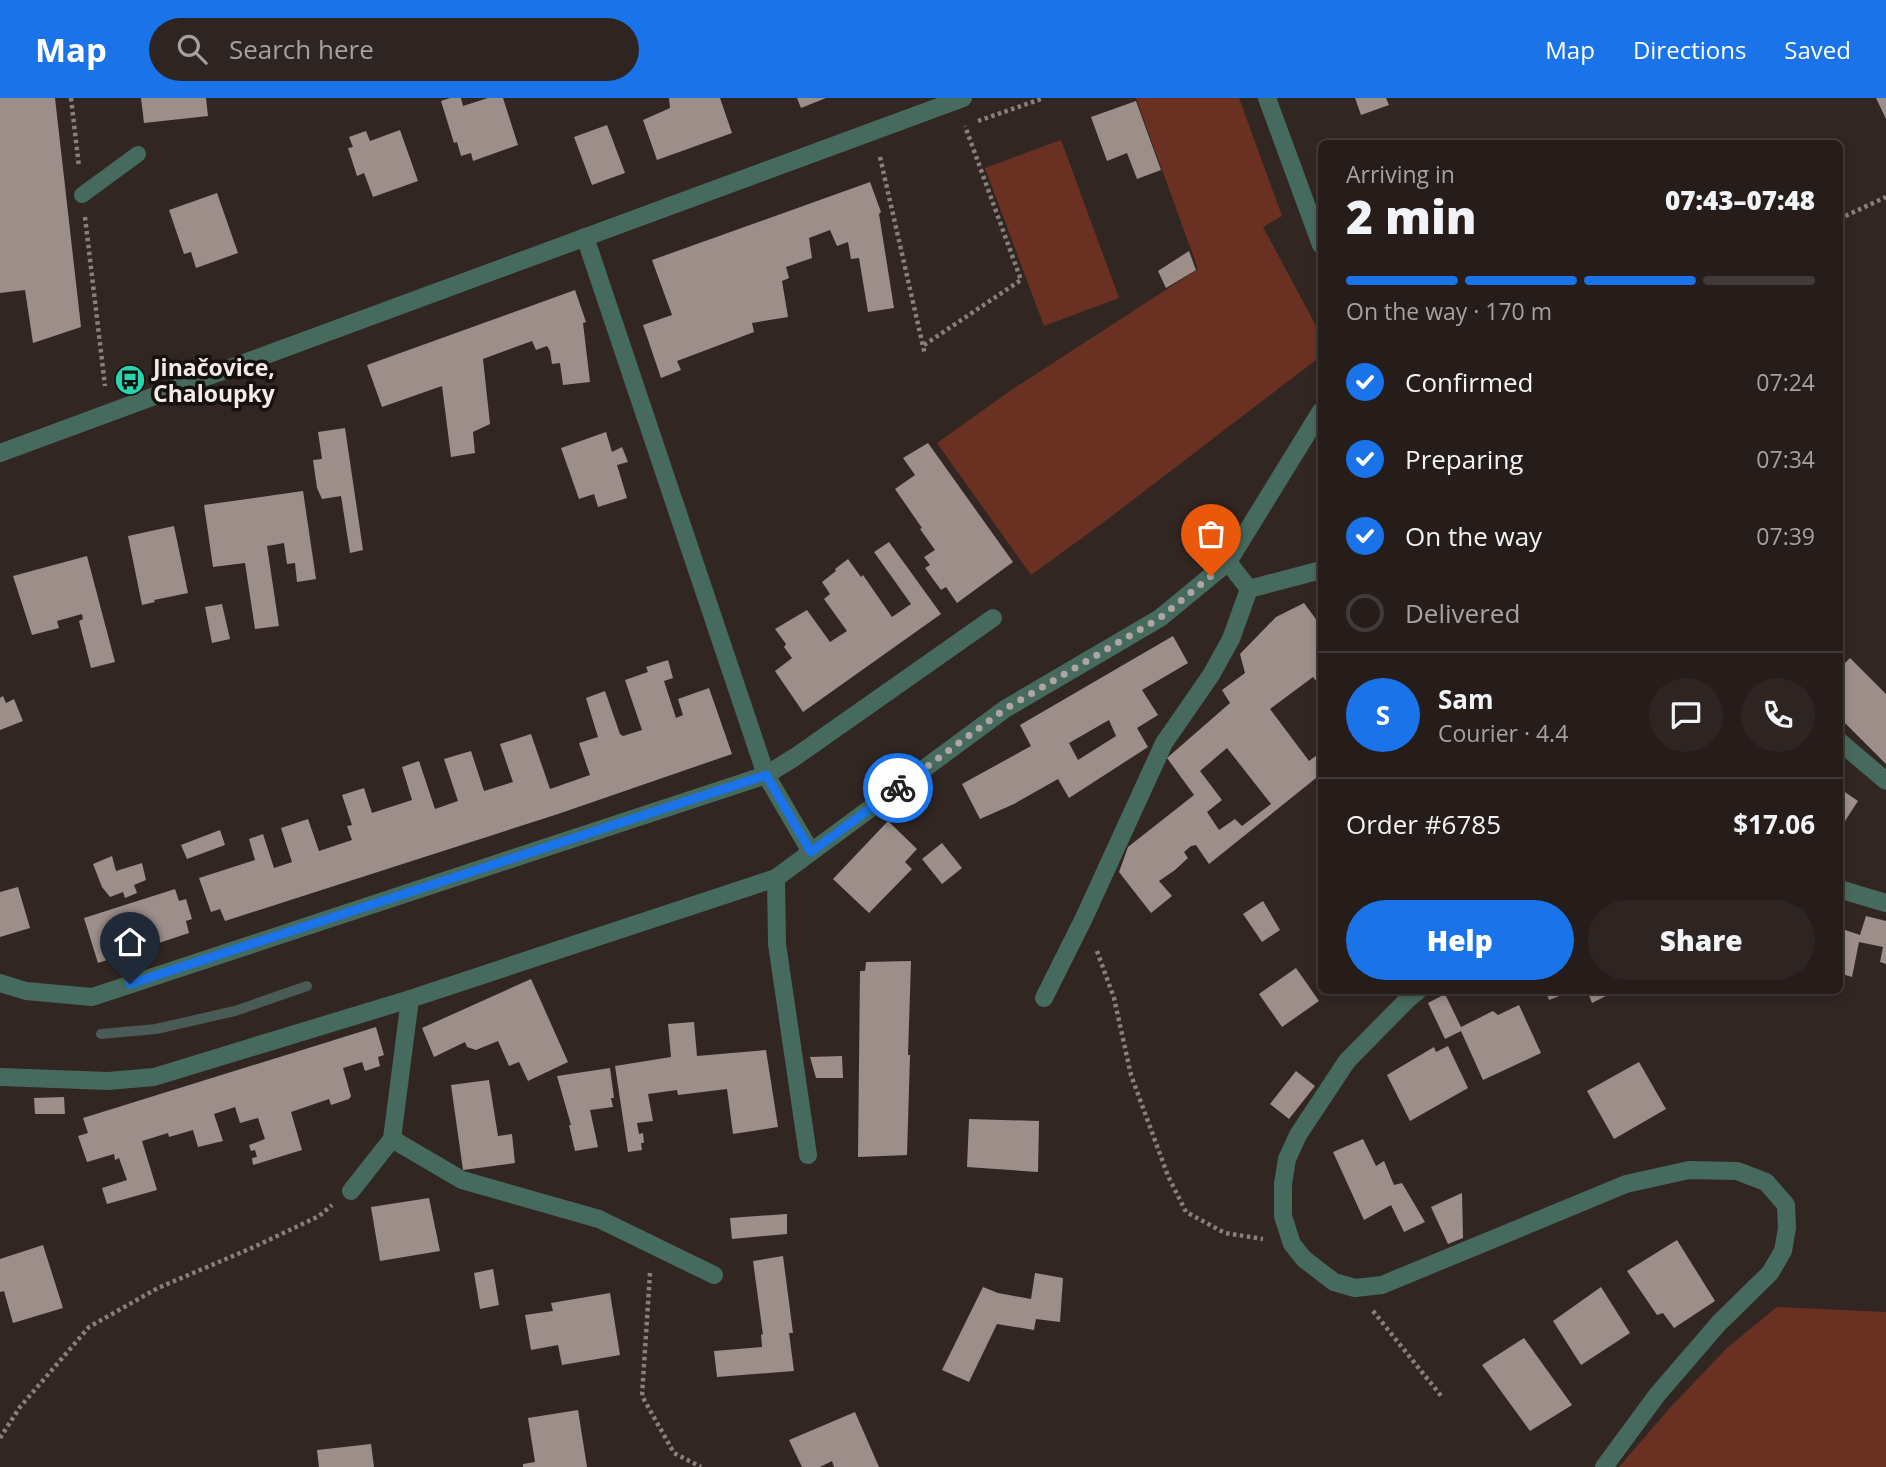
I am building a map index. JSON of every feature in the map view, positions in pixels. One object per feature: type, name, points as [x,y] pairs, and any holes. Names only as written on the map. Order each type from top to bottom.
[{"type":"street","points":[[0,453],[963,98]]},
{"type":"street","points":[[1267,98],[1318,237]]},
{"type":"street","points":[[585,237],[766,775],[811,852]]},
{"type":"street","points":[[0,1077],[108,1081],[154,1077],[410,999],[776,878],[1005,709],[1160,618],[1228,562],[1315,430]]},
{"type":"street","points":[[1228,562],[1249,589]]},
{"type":"street","points":[[1249,589],[1318,571]]},
{"type":"street","points":[[1044,998],[1084,918],[1164,743],[1211,675],[1231,639],[1249,589]]},
{"type":"street","points":[[0,983],[26,991],[92,997],[766,775],[993,618]]},
{"type":"street","points":[[1843,744],[1886,781]]},
{"type":"street","points":[[776,878],[777,944],[808,1155]]},
{"type":"street","points":[[1843,891],[1886,903]]},
{"type":"street","points":[[1414,994],[1347,1061],[1298,1135],[1287,1159],[1283,1184],[1283,1216],[1292,1244],[1304,1259],[1334,1282],[1355,1288],[1382,1285],[1626,1184],[1689,1170],[1737,1171],[1766,1182],[1786,1205],[1787,1228],[1783,1251],[1770,1273],[1719,1323],[1657,1395],[1604,1467]]},
{"type":"street","points":[[351,1191],[392,1139],[410,999]]},
{"type":"street","points":[[392,1139],[462,1180],[599,1219],[714,1275]]},
{"type":"lane","points":[[82,195],[138,154]]},
{"type":"path","points":[[71,98],[106,393],[111,412]]},
{"type":"path","points":[[924,345],[1021,280],[965,126]]},
{"type":"path","points":[[880,156],[925,355]]},
{"type":"path","points":[[1843,217],[1886,197]]},
{"type":"path","points":[[1084,918],[1114,998],[1131,1075],[1168,1176],[1186,1212],[1225,1233],[1292,1244]]},
{"type":"path","points":[[0,1438],[20,1407],[89,1327],[158,1288],[319,1216],[351,1191]]},
{"type":"path","points":[[652,1245],[642,1396],[674,1453],[701,1467]]},
{"type":"path","points":[[1355,1288],[1442,1397]]},
{"type":"shaded area","points":[[1136,98],[1239,98],[1282,216],[1263,227],[1318,329],[1318,358],[1031,575],[937,443],[1010,391],[1198,269]]},
{"type":"shaded area","points":[[1061,140],[1119,298],[1044,326],[985,168]]},
{"type":"shaded area","points":[[1777,1307],[1886,1312],[1886,1467],[1619,1467],[1727,1348]]},
{"type":"building","points":[[0,98],[55,98],[81,327],[33,343],[25,290],[0,293]]},
{"type":"building","points":[[141,98],[206,98],[208,116],[144,123]]},
{"type":"building","points":[[461,98],[463,106],[488,98],[503,98],[518,145],[473,161],[471,153],[461,156],[457,142],[454,143],[441,101]]},
{"type":"building","points":[[669,98],[720,98],[732,133],[657,160],[643,120],[670,108]]},
{"type":"building","points":[[797,98],[826,98],[801,108]]},
{"type":"building","points":[[1355,98],[1386,98],[1389,105],[1361,115]]},
{"type":"building","points":[[1876,98],[1886,98],[1886,119]]},
{"type":"building","points":[[1136,101],[1161,170],[1137,179],[1127,153],[1107,161],[1091,117]]},
{"type":"building","points":[[607,125],[625,173],[592,185],[574,137]]},
{"type":"building","points":[[400,130],[418,181],[373,197],[364,173],[357,176],[348,148],[353,147],[349,137],[366,131],[370,141]]},
{"type":"building","points":[[870,182],[881,212],[879,214],[894,308],[868,312],[859,258],[851,259],[848,242],[837,246],[830,230],[809,238],[812,258],[786,267],[789,278],[782,281],[788,317],[752,323],[754,332],[677,361],[681,370],[661,378],[643,325],[672,315],[652,260]]},
{"type":"building","points":[[217,193],[238,253],[196,268],[191,252],[184,254],[169,210]]},
{"type":"building","points":[[1189,251],[1196,270],[1166,288],[1158,271]]},
{"type":"building","points":[[575,290],[586,322],[583,323],[590,382],[563,385],[560,363],[552,364],[547,346],[536,350],[532,341],[483,359],[490,424],[473,432],[475,453],[451,457],[442,386],[382,407],[367,365]]},
{"type":"building","points":[[345,428],[363,550],[350,553],[341,496],[322,499],[317,488],[313,460],[322,459],[318,432]]},
{"type":"building","points":[[606,432],[612,452],[622,447],[628,462],[617,465],[627,498],[598,507],[594,494],[579,499],[561,448]]},
{"type":"building","points":[[928,443],[1013,562],[957,603],[946,587],[941,590],[925,568],[930,565],[924,557],[935,550],[895,489],[915,475],[903,458]]},
{"type":"building","points":[[303,491],[316,579],[297,582],[295,563],[287,564],[284,543],[267,546],[279,626],[255,629],[245,563],[213,567],[204,505]]},
{"type":"building","points":[[174,526],[188,593],[142,605],[128,536]]},
{"type":"building","points":[[889,542],[941,614],[803,712],[775,671],[792,658],[775,629],[807,610],[830,642],[847,631],[824,599],[830,594],[822,582],[848,559],[861,577],[863,575],[892,617],[911,604],[874,552]]},
{"type":"building","points":[[87,556],[115,662],[91,668],[79,621],[83,619],[82,614],[57,621],[59,628],[32,635],[13,576]]},
{"type":"building","points":[[1304,603],[1318,622],[1318,683],[1313,677],[1270,709],[1309,761],[1318,754],[1318,776],[1209,864],[1196,845],[1191,846],[1184,852],[1188,858],[1159,881],[1172,896],[1151,913],[1119,872],[1128,847],[1194,795],[1167,758],[1230,703],[1222,690],[1245,673],[1240,654],[1276,617]],"holes":[[[1227,748],[1271,804],[1242,826],[1235,819],[1219,830],[1207,812],[1222,800],[1200,771]]]},
{"type":"building","points":[[222,604],[230,639],[212,643],[205,607]]},
{"type":"building","points":[[1173,636],[1188,663],[1142,690],[1158,715],[1137,728],[1148,747],[1069,798],[1058,779],[1014,804],[980,819],[962,784],[1031,746],[1020,725]],"holes":[[[1109,720],[1116,736],[1078,760],[1069,743]]]},
{"type":"building","points":[[1850,658],[1886,694],[1886,764],[1843,721],[1843,665]]},
{"type":"building","points":[[668,660],[673,678],[664,681],[676,718],[683,715],[678,699],[709,688],[732,754],[558,814],[225,921],[220,909],[211,912],[199,878],[255,860],[249,839],[263,834],[274,868],[292,862],[281,828],[308,819],[319,851],[352,840],[347,826],[352,825],[342,795],[364,788],[372,813],[412,800],[402,767],[419,761],[435,809],[458,801],[444,759],[471,751],[484,791],[513,782],[500,744],[531,734],[550,789],[590,775],[579,743],[598,737],[586,698],[605,691],[620,734],[623,736],[642,730],[625,680],[648,672],[646,667]]},
{"type":"building","points":[[3,696],[6,703],[14,699],[23,721],[0,730],[0,698]]},
{"type":"building","points":[[1843,791],[1858,801],[1843,824]]},
{"type":"building","points":[[888,821],[917,849],[905,862],[912,869],[869,913],[833,879]]},
{"type":"building","points":[[220,830],[225,845],[187,859],[181,845]]},
{"type":"building","points":[[942,843],[962,868],[942,884],[922,859]]},
{"type":"building","points":[[112,856],[116,871],[142,863],[146,880],[134,885],[137,893],[125,898],[123,892],[110,897],[102,887],[93,864]]},
{"type":"building","points":[[18,887],[30,928],[0,937],[0,892]]},
{"type":"building","points":[[175,889],[179,901],[186,899],[192,919],[186,921],[189,933],[98,963],[84,918]]},
{"type":"building","points":[[1263,901],[1280,930],[1262,942],[1243,914]]},
{"type":"building","points":[[1866,916],[1886,921],[1886,964],[1880,962],[1883,947],[1859,942],[1852,977],[1843,974],[1843,929],[1860,935]]},
{"type":"building","points":[[911,961],[907,1155],[858,1157],[860,971],[865,971],[866,962]]},
{"type":"building","points":[[1296,968],[1319,1001],[1282,1027],[1259,994]]},
{"type":"building","points":[[531,979],[568,1062],[528,1081],[519,1062],[509,1066],[498,1041],[476,1050],[467,1047],[465,1042],[434,1057],[422,1028]]},
{"type":"building","points":[[1445,994],[1461,1027],[1493,1011],[1498,1015],[1519,1005],[1541,1053],[1483,1080],[1461,1031],[1445,1039],[1428,1003]]},
{"type":"building","points":[[1547,994],[1565,994],[1549,1000]]},
{"type":"building","points":[[1589,994],[1610,994],[1592,1003]]},
{"type":"building","points":[[694,1022],[697,1056],[766,1050],[778,1127],[733,1134],[727,1089],[678,1095],[677,1090],[648,1094],[653,1121],[637,1123],[639,1134],[643,1133],[642,1150],[628,1152],[615,1066],[671,1057],[668,1024]]},
{"type":"building","points":[[376,1027],[384,1055],[378,1057],[380,1066],[365,1071],[362,1062],[343,1068],[351,1096],[349,1099],[331,1105],[329,1099],[291,1112],[302,1150],[253,1165],[252,1158],[257,1157],[255,1150],[251,1151],[249,1145],[265,1139],[258,1118],[240,1123],[235,1107],[214,1114],[223,1141],[198,1147],[193,1130],[169,1137],[168,1133],[142,1141],[157,1190],[107,1204],[102,1188],[127,1180],[119,1158],[115,1160],[114,1154],[87,1162],[78,1136],[88,1133],[83,1118]]},
{"type":"building","points":[[1448,1046],[1468,1088],[1410,1121],[1387,1075],[1434,1047],[1436,1052]]},
{"type":"building","points":[[842,1056],[843,1078],[816,1078],[810,1057]]},
{"type":"building","points":[[1639,1062],[1666,1109],[1614,1139],[1587,1091]]},
{"type":"building","points":[[610,1068],[613,1107],[590,1110],[598,1147],[575,1151],[571,1125],[557,1076]]},
{"type":"building","points":[[1296,1071],[1315,1086],[1289,1119],[1270,1104]]},
{"type":"building","points":[[489,1080],[498,1136],[512,1134],[515,1163],[463,1170],[451,1085]]},
{"type":"building","points":[[64,1097],[65,1114],[35,1114],[34,1098]]},
{"type":"building","points":[[969,1119],[1039,1121],[1038,1172],[967,1167]]},
{"type":"building","points":[[1363,1139],[1376,1166],[1384,1161],[1394,1185],[1402,1183],[1425,1222],[1404,1232],[1391,1205],[1364,1220],[1333,1152]]},
{"type":"building","points":[[1462,1193],[1463,1238],[1448,1244],[1431,1207]]},
{"type":"building","points":[[429,1198],[440,1251],[380,1261],[371,1207]]},
{"type":"building","points":[[787,1214],[787,1234],[732,1239],[730,1218]]},
{"type":"building","points":[[1677,1240],[1715,1301],[1674,1328],[1663,1313],[1657,1315],[1627,1271]]},
{"type":"building","points":[[43,1245],[63,1308],[13,1323],[4,1291],[0,1292],[0,1259]]},
{"type":"building","points":[[783,1256],[793,1333],[789,1333],[794,1371],[717,1377],[714,1351],[762,1347],[761,1334],[763,1335],[753,1261]]},
{"type":"building","points":[[493,1269],[499,1305],[480,1309],[474,1273]]},
{"type":"building","points":[[1035,1273],[1063,1278],[1060,1322],[1036,1319],[1034,1330],[997,1324],[969,1382],[942,1370],[983,1287],[998,1293],[1031,1299]]},
{"type":"building","points":[[1601,1287],[1630,1333],[1581,1365],[1553,1321]]},
{"type":"building","points":[[610,1293],[620,1355],[562,1365],[558,1345],[531,1350],[525,1315],[553,1311],[551,1303]]},
{"type":"building","points":[[1524,1338],[1572,1405],[1530,1431],[1482,1365]]},
{"type":"building","points":[[578,1410],[587,1467],[523,1467],[523,1464],[535,1462],[528,1418]]},
{"type":"building","points":[[855,1412],[879,1467],[834,1467],[832,1461],[820,1467],[802,1467],[789,1440]]},
{"type":"building","points":[[371,1444],[374,1467],[319,1467],[317,1450]]},
{"type":"waterway","points":[[101,1034],[156,1029],[235,1011],[307,986]]},
{"type":"way so far","points":[[898,788],[1005,709],[1160,618],[1211,576]]},
{"type":"place","name":"Jinačovice, Chaloupky","points":[[130,380]]},
{"type":"route","points":[[130,984],[766,775],[811,852],[898,788]]}]
